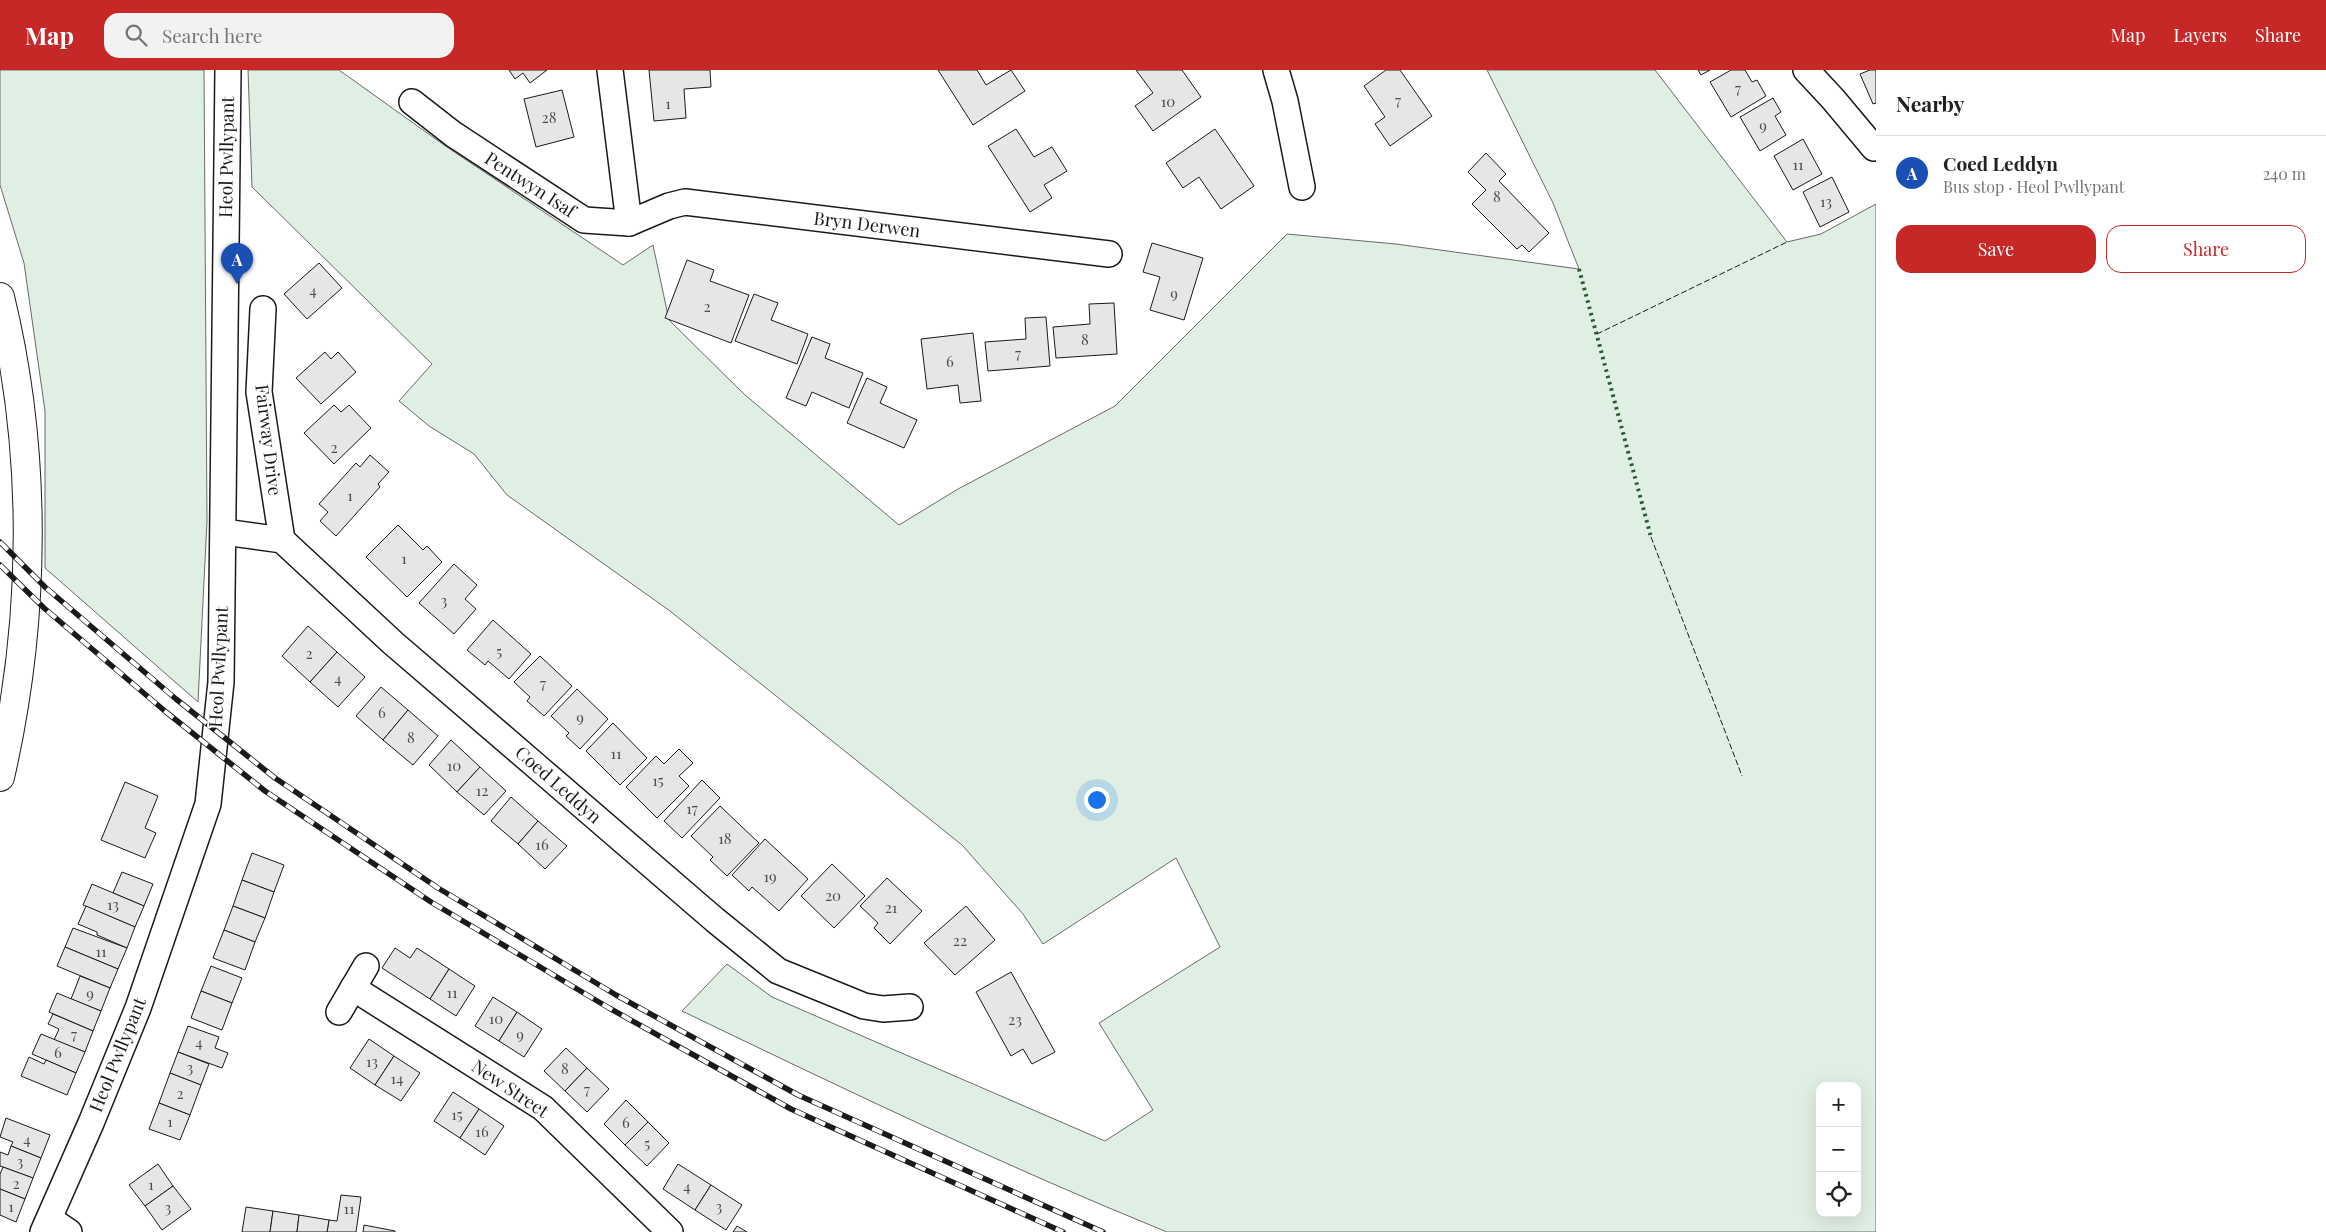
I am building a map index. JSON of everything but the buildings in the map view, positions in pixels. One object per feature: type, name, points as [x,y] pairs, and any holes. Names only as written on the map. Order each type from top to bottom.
[{"type":"main road","points":[[0,297],[14,364],[25,458],[27,554],[24,636],[0,777]]},
{"type":"main road","points":[[0,711],[20,667]]},
{"type":"street","name":"Heol Pwllypant","points":[[54,1228],[138,1008],[208,804],[221,682],[228,70]]},
{"type":"street","points":[[610,70],[630,222]]},
{"type":"street","points":[[1276,70],[1285,101],[1302,187]]},
{"type":"street","points":[[1806,70],[1833,98],[1874,148]]},
{"type":"street","name":"Pentwyn Isaf","points":[[412,102],[453,134],[584,220],[630,222]]},
{"type":"street","name":"Bryn Derwen","points":[[630,222],[669,206],[685,202],[1109,254]]},
{"type":"street","name":"Fairway Drive","points":[[264,309],[259,392],[282,540]]},
{"type":"street","points":[[224,532],[282,540]]},
{"type":"street","name":"Coed Leddyn","points":[[282,540],[394,643],[519,752],[715,920],[778,971],[864,1006],[883,1009],[910,1007]]},
{"type":"street","points":[[339,1012],[366,966]]},
{"type":"street","name":"New Street","points":[[353,988],[543,1108],[670,1232]]},
{"type":"green space","points":[[0,70],[204,70],[207,521],[198,702],[45,568],[45,411],[24,263],[0,185]]},
{"type":"green space","points":[[248,70],[339,70],[444,145],[623,265],[653,245],[669,320],[744,394],[899,525],[958,489],[1115,406],[1287,234],[1396,244],[1579,269],[1553,203],[1487,70],[1655,70],[1787,242],[1821,234],[1876,204],[1876,1232],[1167,1232],[983,1153],[682,1011],[727,964],[772,997],[1105,1141],[1153,1110],[1099,1023],[1220,947],[1176,858],[1043,944],[1023,914],[962,845],[670,611],[507,495],[474,454],[429,426],[399,401],[432,364],[252,187]]},
{"type":"railway","points":[[0,542],[45,587],[176,699],[275,778],[438,888],[616,995],[798,1095],[1103,1232]]},
{"type":"railway","points":[[0,565],[44,608],[166,712],[265,791],[431,902],[609,1008],[791,1109],[1063,1232]]},
{"type":"hedge","points":[[1579,269],[1651,537]]},
{"type":"fence","points":[[1597,334],[1787,242]]},
{"type":"fence","points":[[1651,537],[1742,776]]},
{"type":"place","name":"Coed Leddyn","points":[[237,284]]}]
